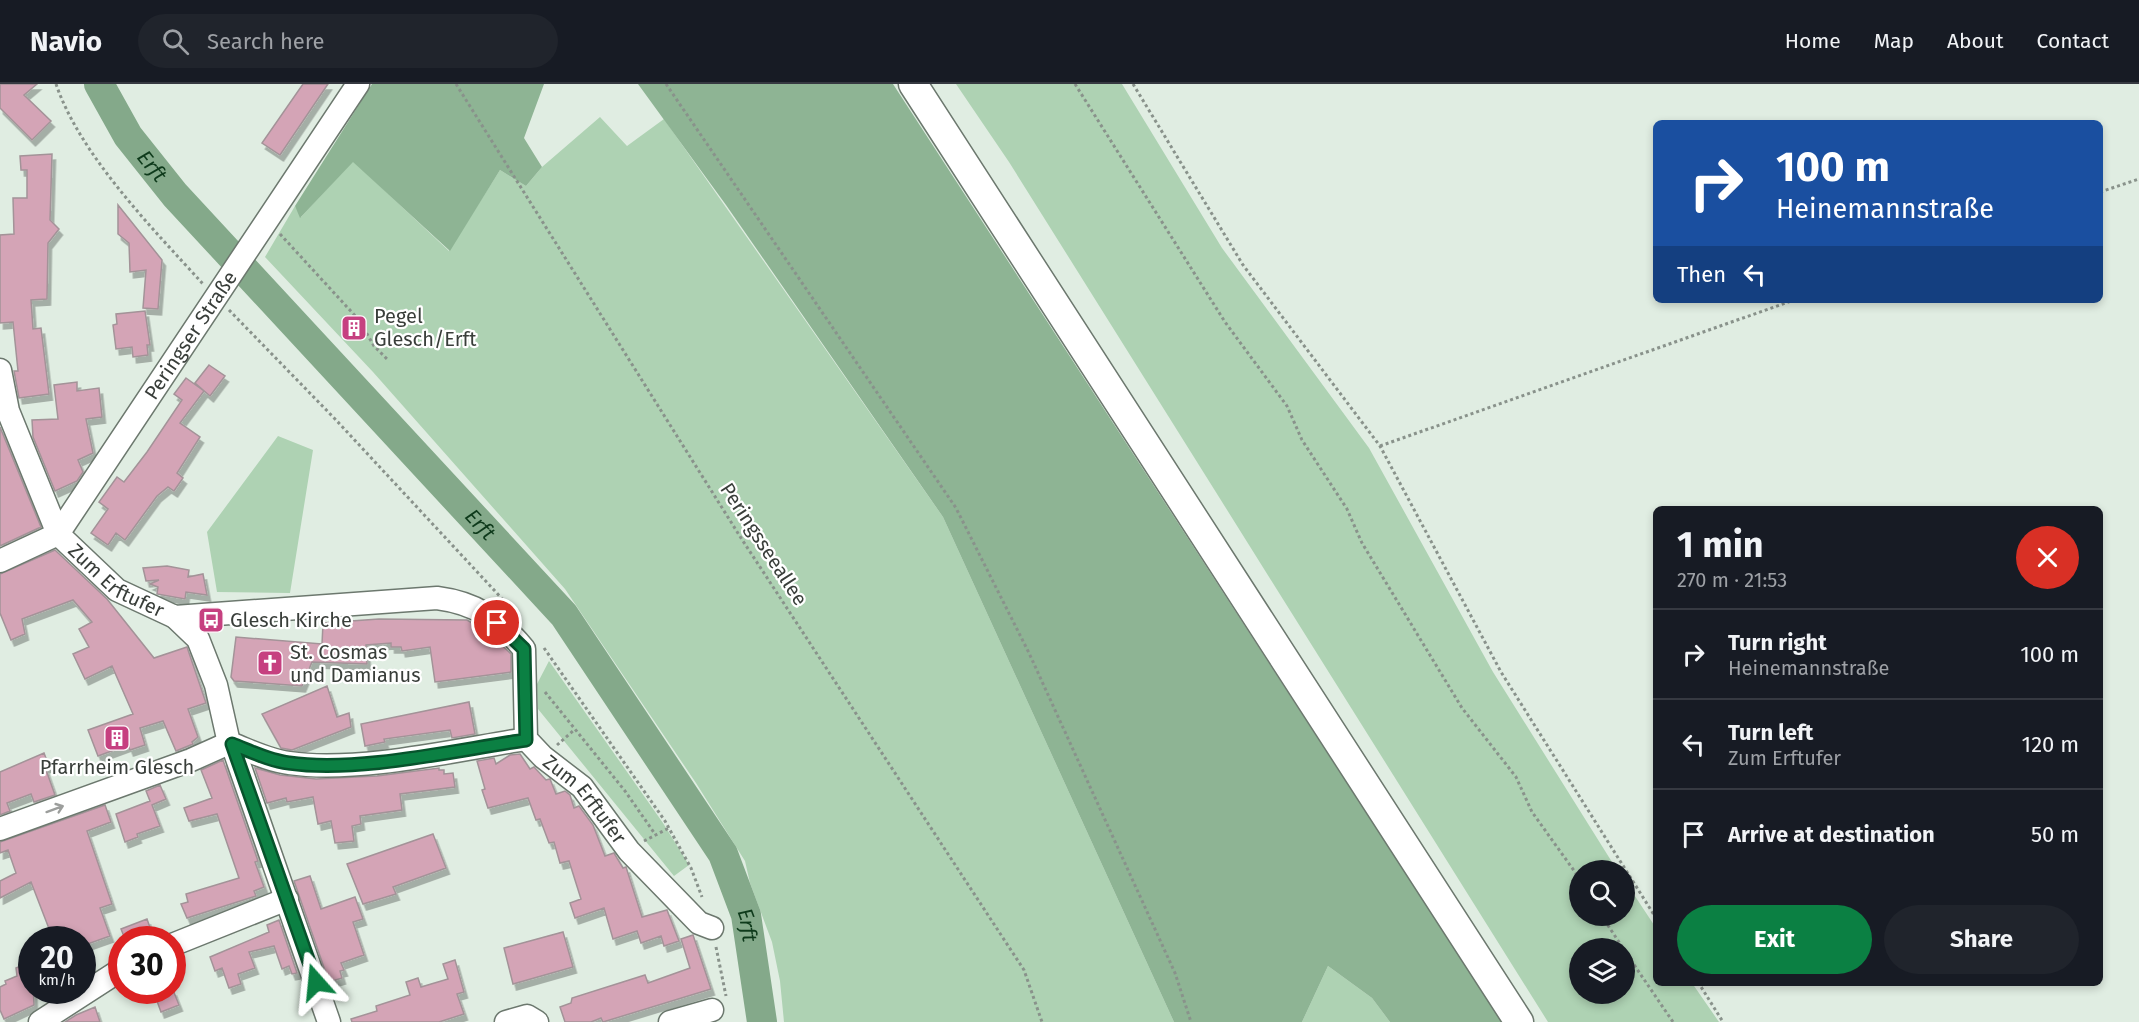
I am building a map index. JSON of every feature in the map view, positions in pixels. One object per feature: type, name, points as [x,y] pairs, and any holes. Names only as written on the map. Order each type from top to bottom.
[{"type":"main road","points":[[914,84],[1519,1022]]},
{"type":"street","name":"Peringser Straße","points":[[58,534],[213,291],[267,223],[358,84]]},
{"type":"street","points":[[0,370],[4,412],[58,534],[0,561]]},
{"type":"street","name":"Zum Erftufer","points":[[58,534],[117,590],[175,617],[437,598],[458,601],[480,608],[515,638],[524,649],[526,740],[543,757],[582,787],[629,851],[699,923],[712,928]]},
{"type":"street","points":[[175,617],[198,639],[216,685],[231,744],[329,1022]]},
{"type":"street","points":[[0,829],[231,744],[287,763],[310,765],[376,762],[526,740]]},
{"type":"street","points":[[186,939],[287,899]]},
{"type":"street","points":[[40,1022],[108,978]]},
{"type":"street","points":[[670,1022],[719,1007]]},
{"type":"street","points":[[506,1022],[527,1016],[537,1022]]},
{"type":"path","points":[[56,84],[78,130],[103,166],[162,239],[213,291]]},
{"type":"path","name":"Peringsseeallee","points":[[456,84],[741,538],[1024,970],[1042,1022]]},
{"type":"path","points":[[666,84],[956,508],[1034,663],[1175,973],[1191,1022]]},
{"type":"path","points":[[1075,84],[1180,247],[1208,296],[1287,406],[1302,440],[1347,509],[1362,543],[1462,708],[1515,777],[1532,812],[1569,864]]},
{"type":"path","points":[[1133,84],[1243,265],[1380,446],[1501,672],[1653,913]]},
{"type":"path","points":[[2103,191],[2139,178]]},
{"type":"path","points":[[267,223],[359,320],[374,346],[388,360]]},
{"type":"path","points":[[1380,446],[1785,303]]},
{"type":"path","points":[[526,667],[626,792],[655,834]]},
{"type":"path","points":[[629,851],[669,828]]},
{"type":"path","points":[[712,928],[719,1007]]},
{"type":"path","points":[[1635,965],[1673,1022]]},
{"type":"path","points":[[1700,986],[1723,1022]]},
{"type":"green space","points":[[372,84],[544,84],[524,138],[542,167],[526,186],[500,170],[450,251],[353,162],[300,218],[295,206]]},
{"type":"green space","points":[[638,84],[893,84],[1502,1022],[1390,1022],[1372,998],[1328,966],[1302,1022],[1174,1022],[943,517],[726,205]]},
{"type":"green space","points":[[956,84],[1122,84],[1222,248],[1369,448],[1493,672],[1611,860],[1569,860],[1569,926],[1635,926],[1635,896],[1653,923],[1653,986],[1694,986],[1719,1022],[1548,1022],[1009,162]]},
{"type":"green space","points":[[600,117],[627,146],[664,119],[943,517],[1174,1022],[784,1022],[780,981],[772,942],[750,883],[745,861],[696,783],[565,589],[373,372],[265,257],[295,206],[301,217],[353,161],[449,251],[500,170],[526,186],[542,167]]},
{"type":"green space","points":[[278,436],[313,450],[290,593],[217,592],[207,532]]},
{"type":"green space","points":[[549,661],[663,823],[689,865],[674,876],[538,709],[537,684]]},
{"type":"green space","points":[[1328,966],[1372,998],[1390,1022],[1302,1022]]},
{"type":"building","points":[[0,84],[37,84],[24,95],[51,121],[32,140],[0,108]]},
{"type":"building","points":[[303,84],[328,84],[280,155],[262,143]]},
{"type":"building","points":[[52,154],[50,220],[59,229],[48,243],[47,299],[31,300],[33,329],[41,328],[49,394],[19,398],[14,371],[18,371],[13,322],[0,323],[0,235],[14,234],[13,198],[27,198],[27,170],[21,170],[20,156]]},
{"type":"building","points":[[118,205],[162,260],[158,309],[143,308],[146,270],[130,272],[129,243],[118,234]]},
{"type":"building","points":[[145,311],[150,345],[147,345],[148,355],[133,357],[132,347],[116,349],[113,325],[117,324],[116,314]]},
{"type":"building","points":[[209,365],[225,376],[210,396],[195,383]]},
{"type":"building","points":[[186,378],[204,391],[180,423],[200,437],[177,473],[183,478],[174,491],[168,487],[157,496],[125,540],[116,533],[108,545],[91,533],[108,509],[99,502],[117,477],[124,482],[147,452],[182,400],[174,394]]},
{"type":"building","points":[[77,382],[77,391],[99,388],[102,417],[86,419],[93,453],[78,460],[83,472],[77,481],[55,491],[33,437],[32,420],[58,419],[54,385]]},
{"type":"building","points":[[0,427],[41,527],[0,546]]},
{"type":"building","points":[[55,550],[107,599],[154,658],[187,647],[206,703],[188,709],[198,737],[192,742],[193,744],[176,751],[163,721],[140,728],[145,745],[130,750],[128,745],[98,756],[88,730],[133,714],[112,666],[85,679],[73,654],[89,647],[79,629],[92,622],[73,600],[22,619],[25,634],[11,640],[0,613],[0,574]]},
{"type":"building","points":[[167,566],[189,570],[188,577],[203,574],[207,595],[186,592],[185,599],[157,594],[158,587],[150,584],[159,580],[146,581],[143,568]]},
{"type":"building","points":[[379,619],[467,620],[488,632],[511,654],[511,672],[435,682],[430,647],[402,651],[401,647],[391,647],[391,643],[366,645],[367,664],[312,662],[302,686],[234,681],[231,677],[236,637],[322,644],[323,623]]},
{"type":"building","points":[[327,686],[337,717],[349,713],[351,727],[292,750],[281,748],[262,714]]},
{"type":"building","points":[[469,702],[475,734],[452,738],[450,730],[384,739],[385,742],[365,746],[361,724]]},
{"type":"building","points":[[44,753],[49,766],[45,767],[55,795],[34,802],[31,794],[7,803],[10,811],[0,815],[0,772]]},
{"type":"building","points":[[520,754],[530,769],[534,767],[546,780],[550,779],[556,794],[565,791],[570,795],[574,808],[579,806],[593,825],[605,856],[614,853],[623,868],[626,867],[642,917],[667,910],[679,941],[664,946],[661,936],[641,943],[637,931],[613,939],[604,908],[575,918],[570,903],[581,899],[569,861],[560,863],[554,842],[549,843],[540,819],[536,820],[528,798],[488,808],[477,761],[494,758],[496,764],[510,755]]},
{"type":"building","points":[[223,760],[258,861],[255,862],[264,887],[254,891],[256,896],[187,918],[181,904],[188,902],[186,894],[239,878],[217,814],[189,821],[184,808],[212,798],[201,770]]},
{"type":"building","points":[[255,768],[280,775],[316,779],[377,776],[439,768],[439,770],[444,770],[444,774],[453,773],[455,787],[400,794],[402,810],[360,816],[361,824],[352,826],[354,841],[335,843],[331,821],[318,824],[313,797],[287,802],[286,798],[267,803]]},
{"type":"building","points":[[160,785],[166,799],[152,805],[160,826],[137,834],[138,837],[125,842],[116,814],[150,801],[146,791]]},
{"type":"building","points":[[105,805],[111,822],[87,831],[112,904],[100,908],[108,937],[96,941],[96,926],[48,926],[31,882],[0,898],[0,881],[16,873],[8,850],[0,853],[0,842]]},
{"type":"building","points":[[433,834],[446,868],[393,887],[396,894],[363,904],[347,864]]},
{"type":"building","points":[[310,876],[321,909],[355,897],[363,919],[353,922],[364,955],[341,963],[344,970],[340,971],[342,978],[329,982],[294,881]]},
{"type":"building","points":[[147,919],[149,926],[129,926]]},
{"type":"building","points":[[279,920],[297,973],[292,974],[289,966],[282,969],[274,946],[249,952],[255,968],[238,974],[241,984],[229,988],[222,968],[215,971],[210,957],[269,932],[267,925]]},
{"type":"building","points":[[563,932],[573,967],[513,984],[504,948]]},
{"type":"building","points":[[693,935],[711,989],[603,1022],[601,1018],[591,1022],[565,1022],[560,1007],[571,1003],[572,998],[645,975],[648,983],[690,968],[681,939]]},
{"type":"building","points":[[455,960],[464,992],[457,994],[464,1014],[439,1022],[352,1022],[351,1019],[377,1011],[376,1006],[410,995],[406,982],[418,978],[421,987],[448,979],[443,964]]},
{"type":"building","points":[[18,967],[18,1004],[34,1005],[4,1019],[0,1010],[0,987],[6,984],[5,981],[17,976],[16,968]]},
{"type":"building","points":[[158,1004],[179,1004],[179,1005],[161,1012]]},
{"type":"building","points":[[95,1007],[100,1022],[65,1022],[76,1015]]},
{"type":"waterway","name":"Erft","points":[[99,84],[128,136],[175,195],[564,615],[723,854],[746,915],[762,1022]]},
{"type":"place","name":"Pegel Glesch/Erft","points":[[354,328]]},
{"type":"place","name":"Glesch Kirche","points":[[211,620]]},
{"type":"place","name":"St. Cosmas und Damianus","points":[[270,663]]},
{"type":"place","name":"Pfarrheim Glesch","points":[[117,738]]},
{"type":"route","points":[[316,982],[232,744],[287,763],[310,765],[376,762],[526,740],[524,649],[497,623]]}]
